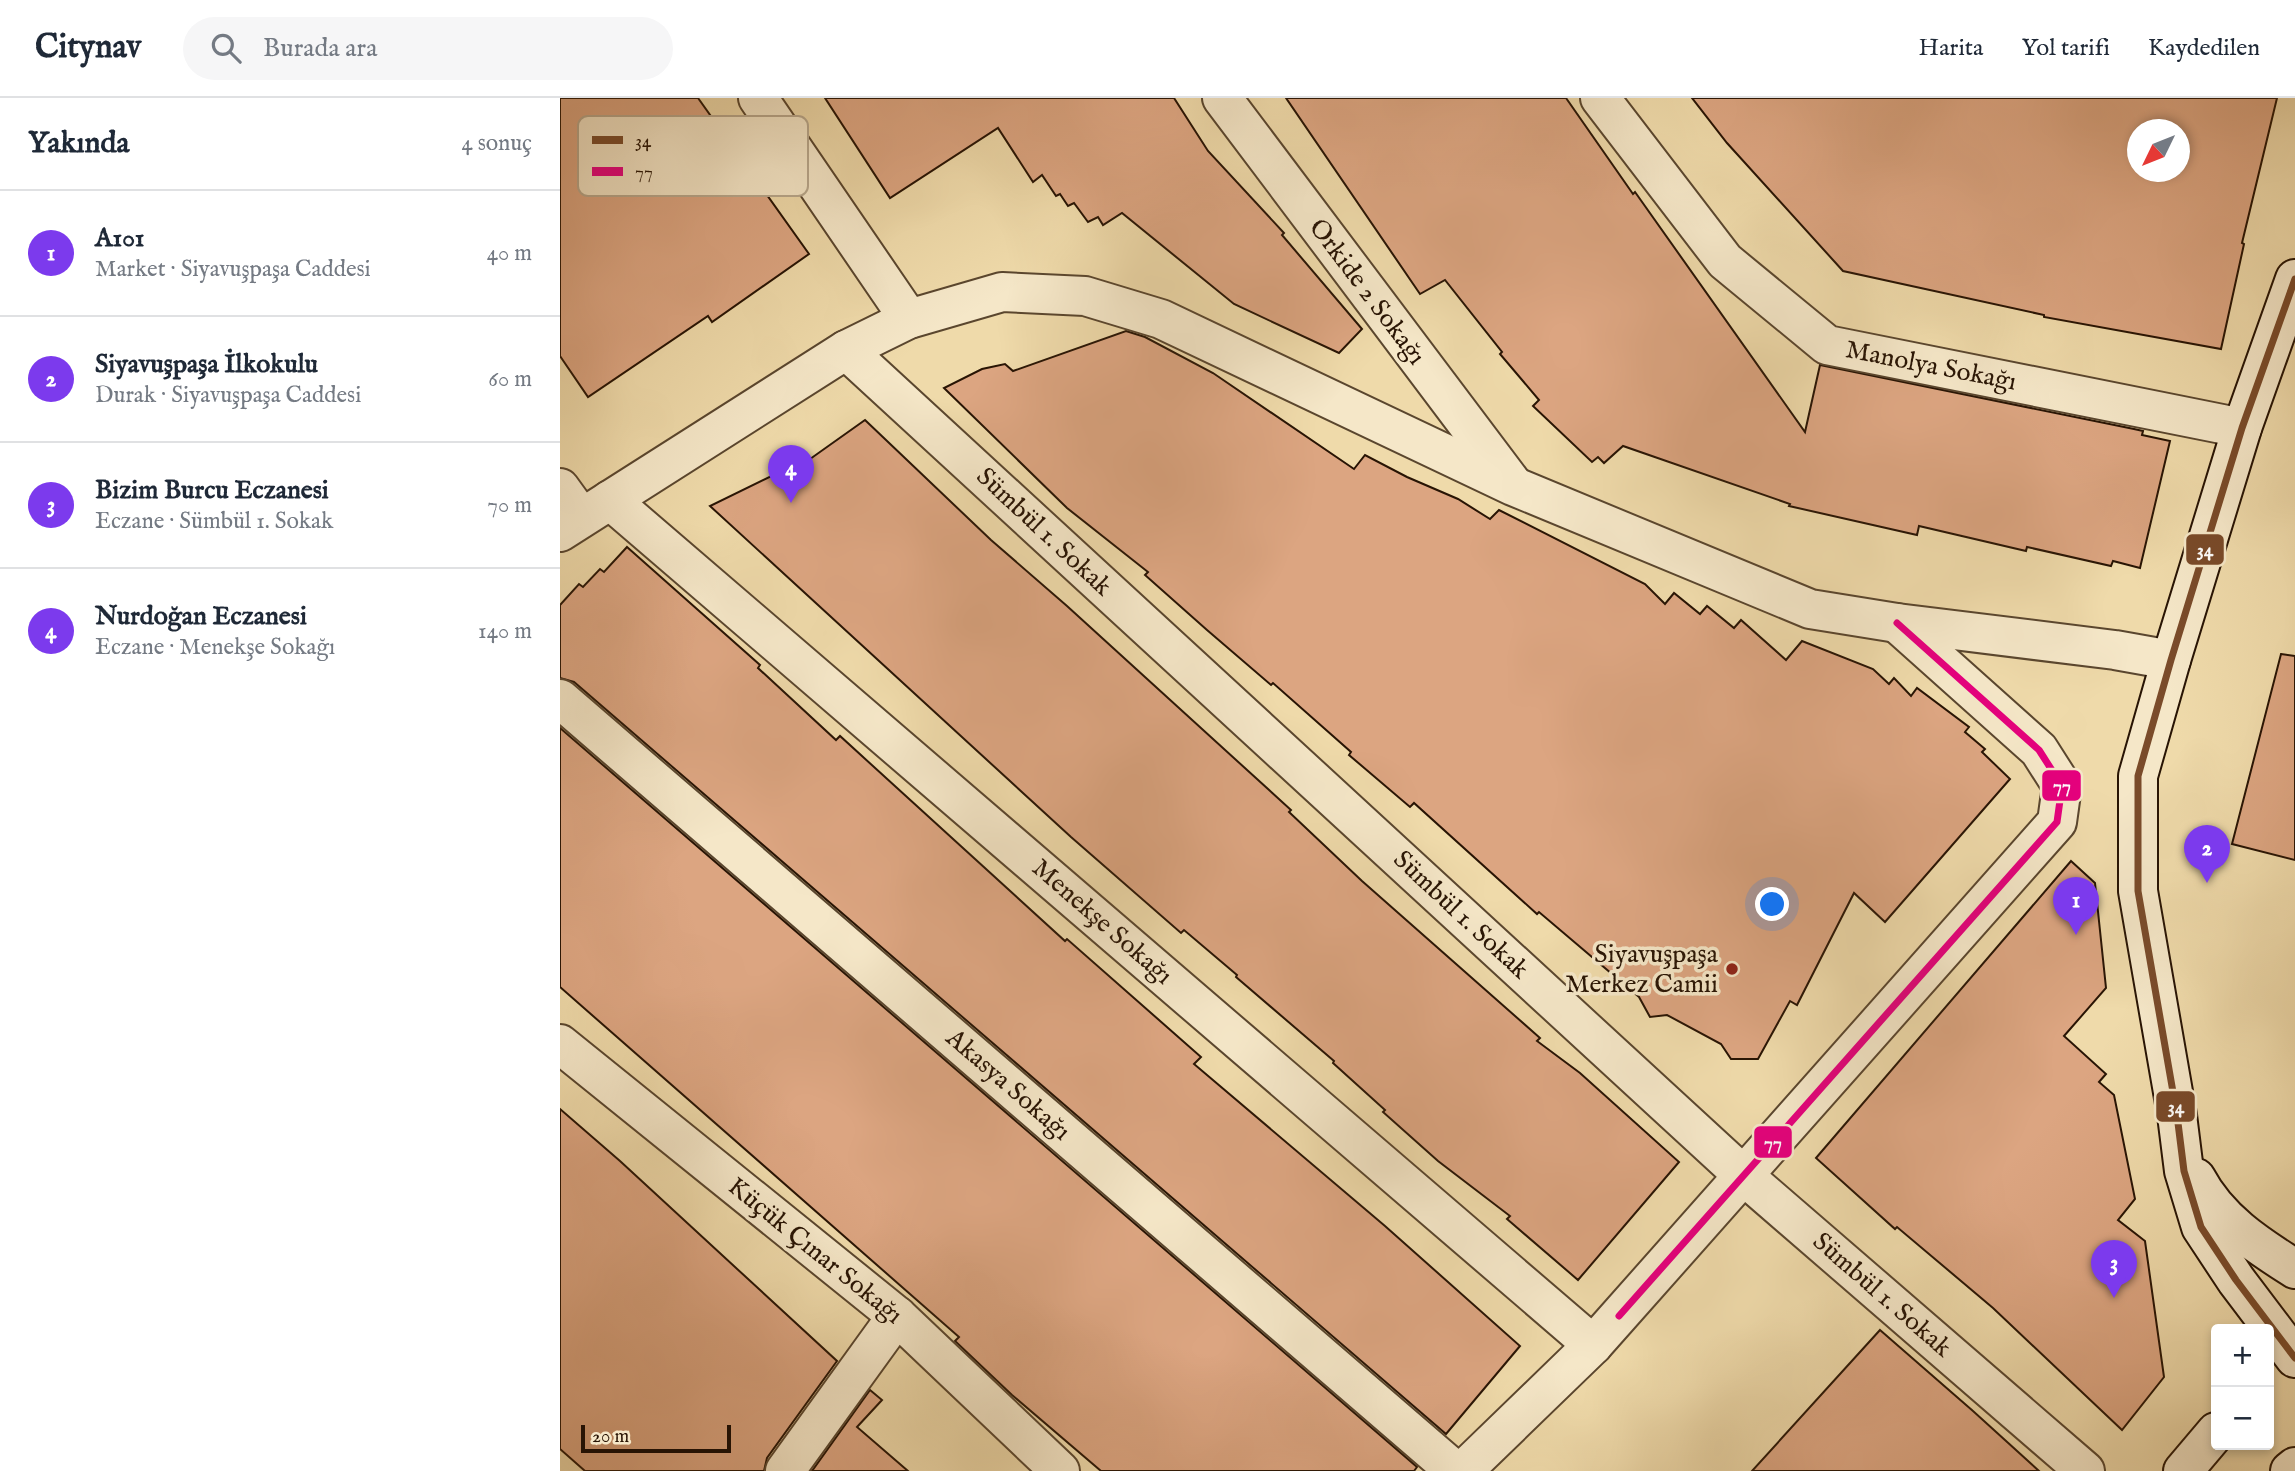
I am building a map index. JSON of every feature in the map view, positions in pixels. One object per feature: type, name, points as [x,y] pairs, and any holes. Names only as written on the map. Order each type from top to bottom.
[{"type":"street","points":[[758,98],[770,116]]},
{"type":"street","name":"Orkide 2 Sokağı","points":[[1222,98],[1513,486]]},
{"type":"street","name":"Manolya Sokağı","points":[[1600,98],[1725,261],[1826,345],[2242,428]]},
{"type":"street","points":[[808,171],[909,319]]},
{"type":"street","points":[[2288,1360],[2201,1227],[2184,1171],[2184,1155],[2138,891],[2138,776],[2242,428],[2295,279]]},
{"type":"street","points":[[578,509],[846,350],[909,319],[1002,292],[1085,296],[1161,319],[1513,486],[1810,609],[2171,660]]},
{"type":"street","name":"Sümbül 1. Sokak","points":[[846,350],[1744,1176],[2085,1471]]},
{"type":"street","name":"Menekşe Sokağı","points":[[578,509],[1593,1345]]},
{"type":"street","points":[[1463,1471],[1593,1345],[2057,822],[2062,786],[2039,750],[1897,623]]},
{"type":"street","name":"Akasya Sokağı","points":[[560,699],[1455,1471]]},
{"type":"street","name":"Küçük Çınar Sokağı","points":[[560,1044],[897,1316],[1060,1471]]},
{"type":"street","points":[[2184,1155],[2216,1209],[2254,1243],[2295,1269]]},
{"type":"street","points":[[785,1471],[897,1316]]},
{"type":"street","points":[[2183,1471],[2211,1438]]},
{"type":"street","points":[[2290,1471],[2295,1466]]},
{"type":"building","points":[[560,98],[698,98],[711,116],[578,116],[578,196],[768,196],[809,254],[712,322],[708,316],[588,397],[560,356]]},
{"type":"building","points":[[825,98],[1174,98],[1208,151],[1284,233],[1282,235],[1362,329],[1339,353],[1234,304],[1122,213],[1103,225],[1098,217],[1088,222],[1074,203],[1068,206],[1060,194],[1056,196],[1042,175],[1033,182],[998,128],[890,198]]},
{"type":"building","points":[[1286,98],[1566,98],[1805,432],[1820,365],[2134,429],[2143,431],[2142,435],[2170,441],[2140,568],[2113,561],[2111,566],[2027,547],[2026,551],[1919,526],[1917,535],[1789,506],[1790,504],[1623,446],[1604,463],[1598,457],[1592,462],[1533,406],[1539,400],[1500,354],[1502,352],[1445,280],[1420,294]]},
{"type":"building","points":[[1692,98],[2277,98],[2242,243],[2244,244],[2221,349],[2044,317],[1843,271],[1727,143]]},
{"type":"building","points":[[1126,331],[1145,337],[1213,373],[1354,469],[1365,455],[1458,499],[1490,519],[1499,510],[1645,584],[1665,604],[1674,593],[1700,614],[1707,606],[1734,628],[1741,620],[1786,660],[1802,641],[1873,669],[1889,684],[1894,678],[1911,696],[1917,688],[1969,727],[1965,732],[1985,749],[1982,752],[2010,779],[1885,922],[1854,893],[1797,1005],[1790,1001],[1758,1059],[1731,1059],[1721,1044],[1667,1015],[1650,1017],[1639,997],[1539,912],[1537,914],[1414,803],[1410,807],[1349,755],[1351,752],[1273,683],[1271,685],[1145,575],[1148,572],[1067,508],[944,388],[982,369],[1005,364],[1013,371]]},
{"type":"building","points":[[865,420],[991,540],[1291,810],[1289,812],[1362,881],[1540,1038],[1537,1041],[1580,1073],[1679,1162],[1578,1280],[1507,1219],[1510,1216],[1438,1161],[1383,1112],[1385,1110],[1333,1063],[1334,1061],[1236,977],[1237,975],[1184,930],[1181,933],[1071,837],[710,506],[790,467],[796,469]]},
{"type":"building","points":[[627,547],[760,665],[758,668],[836,740],[840,736],[1065,941],[1067,939],[1201,1057],[1194,1064],[1385,1226],[1520,1346],[1446,1434],[574,682],[560,678],[560,605],[579,584],[583,587],[600,569],[604,572]]},
{"type":"building","points":[[2281,654],[2295,656],[2295,860],[2232,844]]},
{"type":"building","points":[[560,728],[1417,1467],[1414,1471],[1101,1471],[1012,1395],[955,1341],[959,1337],[560,987]]},
{"type":"building","points":[[2071,861],[2095,883],[2106,988],[2064,1036],[2106,1074],[2099,1082],[2114,1095],[2135,1199],[2118,1220],[2145,1241],[2164,1377],[2122,1430],[1993,1308],[1897,1227],[1895,1229],[1816,1158]]},
{"type":"building","points":[[560,1109],[837,1361],[767,1458],[764,1471],[585,1471],[560,1449]]},
{"type":"building","points":[[1880,1330],[1973,1411],[2039,1471],[1752,1471]]},
{"type":"building","points":[[870,1390],[882,1400],[857,1427],[908,1471],[812,1471]]},
{"type":"transit line","name":"34","points":[[2295,279],[2242,428],[2138,776],[2138,891],[2177,1115],[2184,1171],[2201,1227],[2236,1280],[2295,1358]]},
{"type":"transit line","name":"77","points":[[1619,1316],[2057,822],[2062,786],[2039,750],[1897,623]]},
{"type":"place","name":"Nurdoğan Eczanesi","points":[[791,503]]},
{"type":"place","name":"Siyavuşpaşa İlkokulu","points":[[2207,883]]},
{"type":"place","name":"A101","points":[[2076,935]]},
{"type":"place","name":"Siyavuşpaşa Merkez Camii","points":[[1732,969]]},
{"type":"place","name":"Bizim Burcu Eczanesi","points":[[2114,1298]]}]
